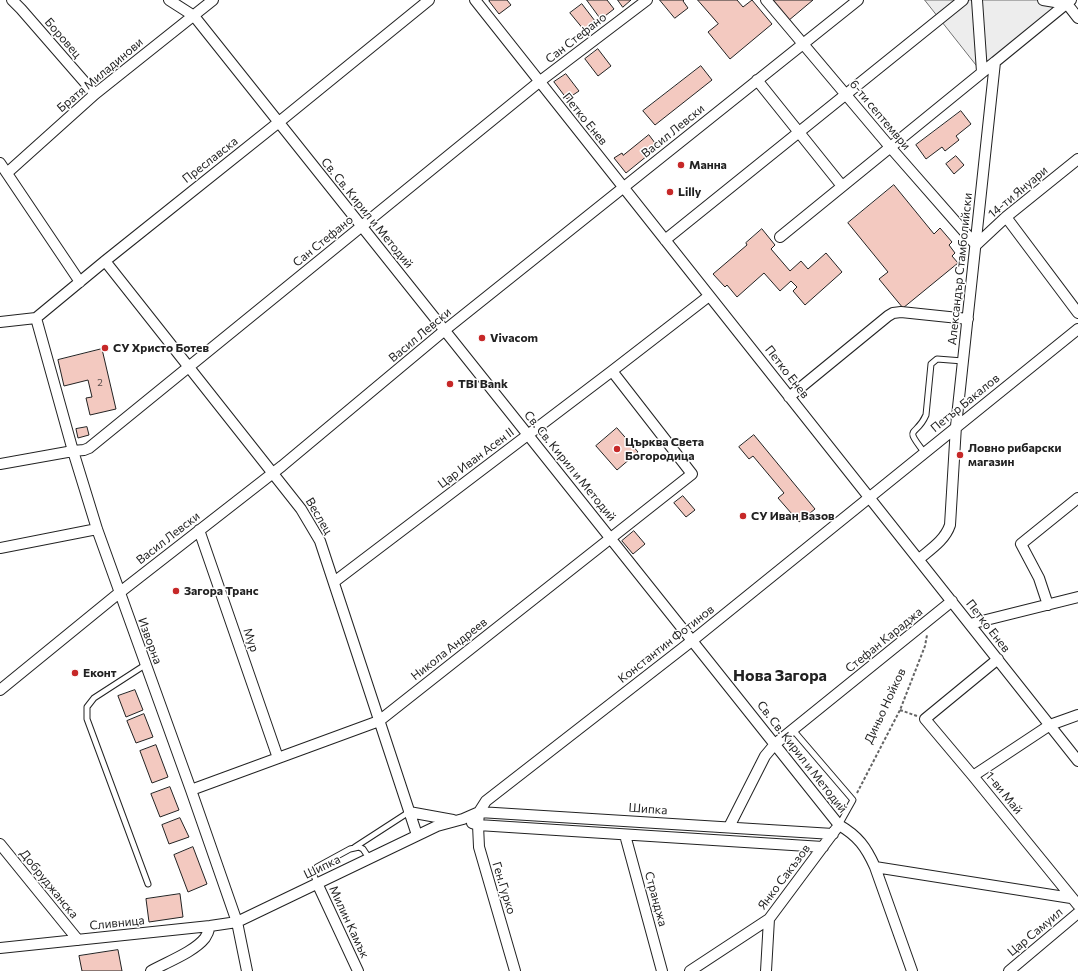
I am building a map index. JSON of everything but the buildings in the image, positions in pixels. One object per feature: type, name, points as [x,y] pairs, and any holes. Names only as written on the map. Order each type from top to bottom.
[{"type":"street","name":"Боровец","points":[[12,0],[94,94]]},
{"type":"street","name":"Св. Св. Кирил и Методий","points":[[169,0],[194,16],[776,744],[839,825],[851,831],[861,841],[875,867],[912,971]]},
{"type":"street","name":"Братя Миладинови","points":[[7,173],[94,94],[213,0]]},
{"type":"street","name":"Преславска","points":[[36,318],[105,260],[429,0]]},
{"type":"street","name":"Петко Енев","points":[[475,0],[1078,761]]},
{"type":"street","name":"Сан Стефано","points":[[0,464],[89,448],[540,82],[647,0]]},
{"type":"street","name":"6-ти септември","points":[[766,0],[890,147],[976,245]]},
{"type":"street","name":"Васил Левски","points":[[0,689],[119,593],[273,473],[445,330],[858,0]]},
{"type":"street","points":[[665,240],[963,0]]},
{"type":"street","points":[[977,0],[982,72]]},
{"type":"street","points":[[1043,0],[1067,1]]},
{"type":"street","points":[[1067,1],[1078,18]]},
{"type":"street","points":[[780,237],[995,62],[1067,1]]},
{"type":"street","name":"Александър Стамболийски","points":[[919,559],[940,541],[950,525],[956,426],[995,62]]},
{"type":"street","points":[[757,80],[842,186]]},
{"type":"street","name":"14-ти Януари","points":[[976,245],[1006,217],[1078,159]]},
{"type":"street","points":[[0,163],[80,282]]},
{"type":"street","points":[[1006,217],[1078,313]]},
{"type":"street","name":"Веслец","points":[[105,260],[301,509],[320,542],[417,835]]},
{"type":"street","name":"Цар Иван Асен II","points":[[334,582],[709,296]]},
{"type":"street","points":[[790,397],[888,316],[901,312],[968,319]]},
{"type":"street","points":[[0,322],[36,318]]},
{"type":"street","name":"Изворна","points":[[36,318],[96,529],[191,790],[237,922],[247,971]]},
{"type":"street","name":"Петър Бакалов","points":[[869,497],[1078,329]]},
{"type":"street","name":"Никола Андреев","points":[[191,790],[379,721],[692,474],[612,371]]},
{"type":"street","name":"Константин Фотинов","points":[[479,812],[486,801],[693,640],[869,497]]},
{"type":"street","points":[[1048,605],[1039,578],[1021,544],[1078,498]]},
{"type":"street","points":[[0,548],[96,529]]},
{"type":"street","name":"Мур","points":[[199,530],[278,758]]},
{"type":"street","points":[[970,624],[1078,597]]},
{"type":"street","name":"Стефан Караджа","points":[[729,827],[765,756],[776,744],[952,601]]},
{"type":"street","points":[[925,719],[998,659]]},
{"type":"street","points":[[973,776],[1050,725],[1078,716]]},
{"type":"street","name":"1-ви Май","points":[[925,719],[1075,901]]},
{"type":"street","points":[[409,812],[460,820],[478,825],[823,847]]},
{"type":"street","name":"Шипка","points":[[237,922],[417,835],[443,824],[460,820],[479,812],[833,834]]},
{"type":"street","name":"Ген.Гурко","points":[[479,812],[478,825],[481,857],[515,971]]},
{"type":"street","points":[[833,834],[839,825]]},
{"type":"street","name":"Янко Сакъзов","points":[[690,971],[769,920],[833,834]]},
{"type":"street","name":"Странджа","points":[[625,835],[662,971]]},
{"type":"street","name":"Добруджанска","points":[[0,844],[78,940]]},
{"type":"street","points":[[875,867],[1075,901]]},
{"type":"street","name":"Милин Камък","points":[[317,884],[358,971]]},
{"type":"street","name":"Цар Самуил","points":[[1009,971],[1078,913]]},
{"type":"street","points":[[766,971],[769,920]]},
{"type":"street","name":"Сливница","points":[[0,948],[237,922]]},
{"type":"street","points":[[151,971],[199,944],[205,937],[210,926]]},
{"type":"lane","points":[[924,452],[913,438],[912,434],[926,415],[931,364],[937,359],[963,361]]},
{"type":"lane","points":[[145,666],[94,698],[86,707],[87,719],[148,884]]},
{"type":"lane","points":[[793,730],[853,800],[839,825]]},
{"type":"lane","points":[[317,884],[313,873],[317,867],[355,847],[409,812]]},
{"type":"lane","points":[[355,847],[363,850],[369,858]]},
{"type":"path","name":"Диньо Нойков","points":[[853,800],[900,710],[925,646],[929,620]]},
{"type":"path","points":[[900,710],[925,719]]},
{"type":"shaded area","points":[[925,0],[1064,0],[982,72]]},
{"type":"place","name":"Манна","points":[[681,165]]},
{"type":"place","name":"Lilly","points":[[670,192]]},
{"type":"place","name":"Vivacom","points":[[482,338]]},
{"type":"place","name":"СУ Христо Ботев","points":[[105,348]]},
{"type":"place","name":"TBI Bank","points":[[450,384]]},
{"type":"place","name":"Църква Света Богородица","points":[[617,449]]},
{"type":"place","name":"Ловно рибарски магазин","points":[[960,455]]},
{"type":"place","name":"СУ Иван Вазов","points":[[743,516]]},
{"type":"place","name":"Загора Транс","points":[[176,591]]},
{"type":"place","name":"Еконт","points":[[75,673]]},
{"type":"district","name":"Нова Загора","points":[[780,676]]}]
